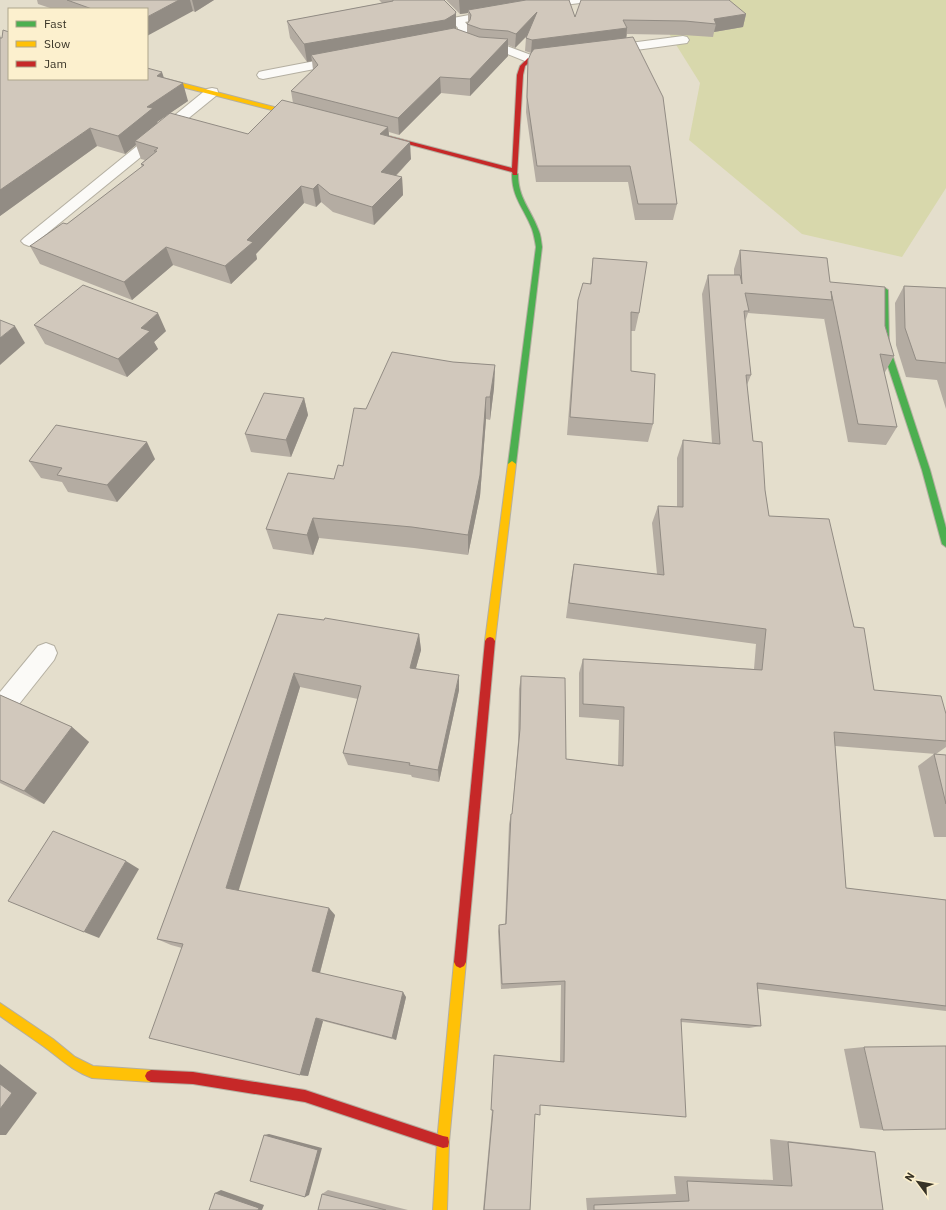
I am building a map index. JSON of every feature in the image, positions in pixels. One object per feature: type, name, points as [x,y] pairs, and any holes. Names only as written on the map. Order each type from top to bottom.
[{"type":"street","points":[[530,7],[580,0]]},
{"type":"street","points":[[426,45],[454,39],[462,35],[464,32],[464,28],[447,10]]},
{"type":"street","points":[[457,20],[509,11]]},
{"type":"street","points":[[454,39],[479,48],[507,50],[530,60],[569,55]]},
{"type":"street","points":[[592,52],[683,40]]},
{"type":"street","points":[[264,75],[356,58]]},
{"type":"street","points":[[440,1210],[443,1142],[490,645],[539,247],[535,227],[526,209],[516,195],[513,170],[520,75],[523,66],[530,60]]},
{"type":"street","points":[[148,76],[312,118]]},
{"type":"street","points":[[29,241],[212,92]]},
{"type":"street","points":[[374,134],[513,170]]},
{"type":"street","points":[[885,290],[885,345],[926,470],[946,544]]},
{"type":"street","points":[[0,710],[46,653]]},
{"type":"street","points":[[0,1008],[49,1043],[71,1061],[92,1072],[193,1078],[305,1096],[443,1142]]},
{"type":"green space","points":[[648,0],[946,0],[946,188],[902,257],[802,234],[689,140],[700,83]]},
{"type":"building","points":[[67,0],[179,0],[148,16],[148,8],[89,8]]},
{"type":"building","points":[[444,0],[456,12],[445,20],[304,44],[287,21],[393,1]]},
{"type":"building","points":[[526,0],[569,0],[575,17],[581,0],[729,0],[746,14],[714,19],[716,24],[685,21],[623,20],[627,28],[532,40],[526,38],[537,12],[516,34],[508,31],[481,29],[467,24],[471,15],[468,10]]},
{"type":"building","points":[[454,28],[479,37],[508,39],[470,79],[440,77],[398,118],[291,91],[318,65],[311,55]]},
{"type":"building","points":[[3,30],[8,32],[8,80],[148,80],[148,68],[162,72],[157,76],[183,83],[147,107],[153,108],[118,136],[90,128],[0,190],[0,38],[2,38]]},
{"type":"building","points":[[633,37],[663,97],[677,204],[638,204],[630,166],[537,166],[527,97],[528,60],[531,53],[534,49]]},
{"type":"building","points":[[282,100],[388,127],[380,134],[410,142],[381,172],[402,177],[372,207],[330,194],[318,184],[313,189],[301,186],[247,240],[253,242],[225,266],[166,247],[124,282],[30,246],[63,223],[67,224],[144,165],[141,164],[157,151],[154,151],[158,148],[135,141],[170,113],[248,134]]},
{"type":"building","points":[[740,250],[827,258],[830,282],[885,287],[885,326],[894,356],[880,354],[897,427],[858,424],[831,291],[832,300],[745,293],[749,311],[744,311],[751,375],[746,375],[753,441],[762,442],[765,490],[769,516],[829,519],[854,627],[864,628],[874,690],[941,696],[946,714],[946,741],[834,732],[846,888],[946,900],[946,1006],[757,983],[761,1026],[681,1019],[686,1117],[540,1105],[540,1115],[535,1114],[530,1210],[484,1210],[493,1110],[491,1110],[494,1055],[564,1062],[565,981],[502,984],[499,925],[506,924],[511,814],[520,729],[521,676],[565,678],[566,759],[623,766],[624,707],[583,704],[583,659],[762,670],[766,629],[569,603],[574,564],[664,575],[658,506],[683,507],[683,440],[720,444],[708,275],[740,275],[742,284]]},
{"type":"building","points":[[593,258],[647,262],[639,313],[631,312],[631,371],[655,374],[653,424],[570,417],[578,300],[583,283],[591,284]]},
{"type":"building","points":[[83,285],[158,313],[141,328],[150,331],[118,359],[34,325]]},
{"type":"building","points":[[904,286],[946,288],[946,363],[916,360],[905,328]]},
{"type":"building","points":[[0,320],[15,326],[0,338]]},
{"type":"building","points":[[392,352],[453,362],[495,365],[490,397],[486,397],[480,475],[468,535],[412,527],[313,518],[307,535],[266,529],[288,473],[334,479],[338,465],[343,466],[354,408],[366,409]]},
{"type":"building","points":[[264,393],[304,398],[286,440],[245,434]]},
{"type":"building","points":[[56,425],[147,442],[107,485],[57,475],[62,468],[29,461]]},
{"type":"building","points":[[278,614],[324,620],[325,618],[419,634],[410,668],[459,675],[438,770],[409,765],[410,763],[343,753],[361,686],[294,673],[226,888],[329,908],[312,971],[403,992],[392,1038],[316,1018],[300,1075],[149,1038],[183,944],[157,939]]},
{"type":"building","points":[[0,695],[72,727],[24,791],[0,780]]},
{"type":"building","points":[[934,754],[946,755],[946,804]]},
{"type":"building","points":[[53,831],[126,861],[84,932],[8,901]]},
{"type":"building","points":[[946,1046],[946,1129],[883,1130],[864,1047]]},
{"type":"building","points":[[0,1084],[12,1093],[0,1109]]},
{"type":"building","points":[[264,1135],[318,1150],[305,1197],[250,1181]]},
{"type":"building","points":[[788,1142],[875,1152],[883,1210],[594,1210],[594,1205],[689,1201],[687,1181],[792,1186]]},
{"type":"building","points":[[215,1193],[259,1208],[258,1210],[209,1210]]},
{"type":"building","points":[[322,1194],[386,1210],[318,1210]]},
{"type":"traffic: fast","points":[[512,464],[539,247],[535,228],[518,196],[515,174]]},
{"type":"traffic: fast","points":[[885,290],[885,345],[926,470],[946,544]]},
{"type":"traffic: slow","points":[[148,76],[303,116]]},
{"type":"traffic: slow","points":[[490,641],[512,464]]},
{"type":"traffic: slow","points":[[440,1210],[443,1142],[460,962]]},
{"type":"traffic: slow","points":[[0,1009],[49,1043],[71,1061],[92,1072],[151,1076]]},
{"type":"traffic: jam","points":[[515,174],[520,75],[523,66],[530,59]]},
{"type":"traffic: jam","points":[[381,136],[513,170]]},
{"type":"traffic: jam","points":[[460,962],[490,641]]},
{"type":"traffic: jam","points":[[151,1076],[193,1078],[305,1096],[443,1142]]}]
